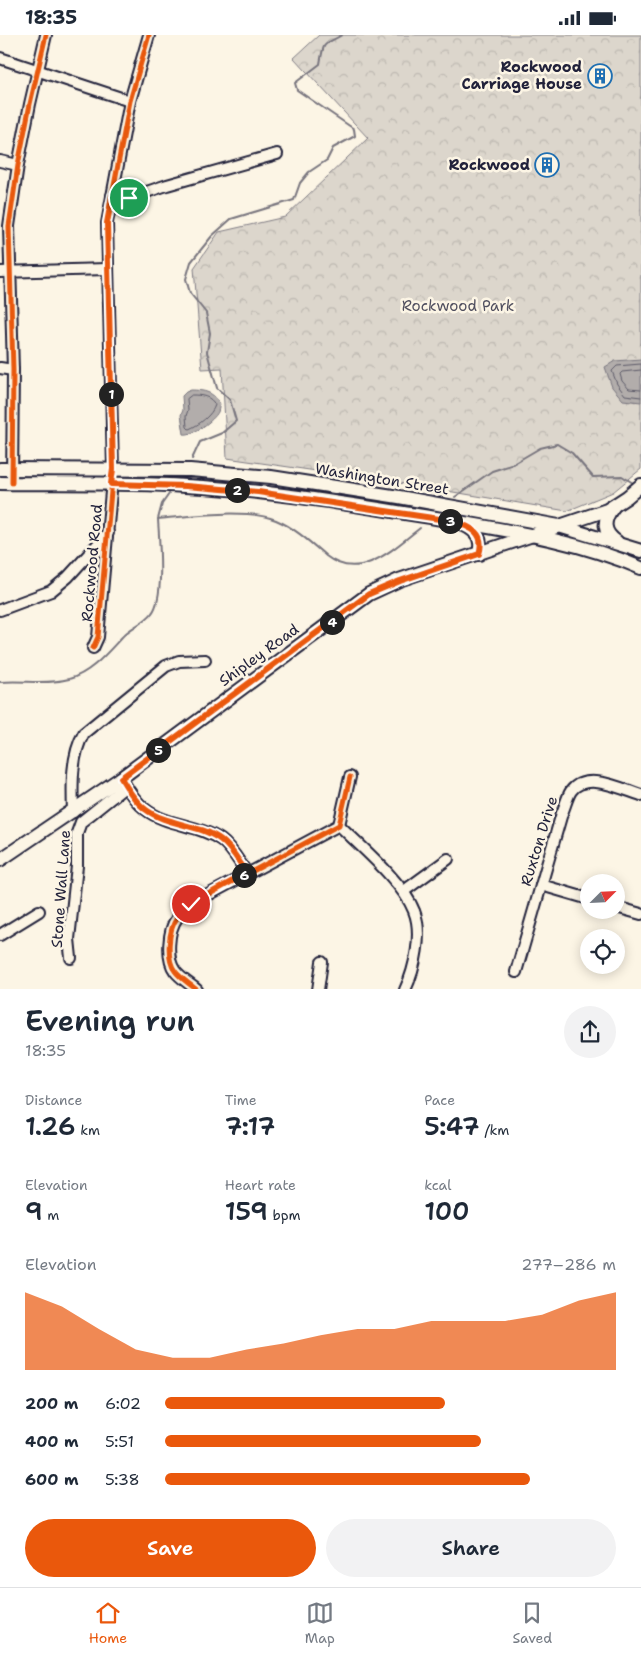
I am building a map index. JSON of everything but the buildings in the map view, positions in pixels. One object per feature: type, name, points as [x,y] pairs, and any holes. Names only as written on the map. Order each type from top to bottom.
[{"type":"main road","name":"Washington Street","points":[[6,469],[190,470],[271,477],[452,506],[559,526],[641,551]]},
{"type":"main road","points":[[6,483],[186,486],[258,492],[435,518],[531,535],[622,560],[641,568]]},
{"type":"main road","name":"Shipley Road","points":[[0,861],[77,817],[369,594],[400,581],[613,507],[641,485]]},
{"type":"main road","points":[[613,507],[606,519],[605,527],[608,535],[618,543]]},
{"type":"main road","points":[[453,521],[471,528],[477,533],[481,544],[479,554]]},
{"type":"street","points":[[6,483],[12,369],[5,272],[9,226],[18,165],[46,35]]},
{"type":"street","name":"Rockwood Road","points":[[93,648],[98,637],[113,469],[107,223],[130,101],[149,35]]},
{"type":"street","points":[[0,58],[130,101]]},
{"type":"street","points":[[112,196],[129,198],[167,185],[276,154]]},
{"type":"street","points":[[0,161],[18,165]]},
{"type":"street","points":[[5,272],[107,269]]},
{"type":"street","points":[[0,368],[12,369]]},
{"type":"street","points":[[0,610],[51,591],[68,577],[108,533]]},
{"type":"street","points":[[77,817],[72,788],[78,744],[84,733],[166,666],[179,661],[205,659]]},
{"type":"street","points":[[196,989],[175,971],[170,953],[170,939],[177,917],[191,904],[339,825],[350,777]]},
{"type":"street","name":"Ruxton Drive","points":[[516,972],[562,813],[571,791],[582,782],[596,781],[641,795]]},
{"type":"street","points":[[123,782],[144,809],[165,819],[199,829],[221,840],[247,873]]},
{"type":"street","name":"Stone Wall Lane","points":[[71,958],[70,939],[77,867],[77,817]]},
{"type":"street","points":[[339,825],[404,891],[415,912],[417,949],[405,989]]},
{"type":"street","points":[[404,891],[448,859]]},
{"type":"street","points":[[541,885],[580,896]]},
{"type":"street","points":[[625,910],[641,914]]},
{"type":"street","points":[[0,935],[39,911]]},
{"type":"street","points":[[318,989],[322,962]]},
{"type":"green space","name":"Rockwood Park","points":[[319,35],[641,35],[641,469],[613,492],[567,511],[399,483],[227,458],[222,368],[202,369],[194,268],[219,232],[285,217],[368,138],[294,58]]},
{"type":"water","points":[[641,359],[641,402],[623,400],[612,387],[605,367],[615,361]]},
{"type":"water","points":[[191,390],[208,393],[215,397],[220,404],[218,412],[208,423],[193,433],[184,434],[181,415],[183,410],[182,396]]},
{"type":"waterway","points":[[192,459],[200,442],[222,433],[236,421],[230,400],[217,388],[207,352],[210,333],[206,313],[190,293],[186,279],[191,262],[212,236],[231,219],[294,200],[300,183],[309,172],[327,160],[333,148],[355,136],[354,129],[297,90],[295,83],[320,64],[325,45],[342,35]]},
{"type":"waterway","points":[[455,497],[492,471],[511,465],[540,448],[557,444],[572,453],[593,477],[622,476],[633,483]]},
{"type":"waterway","points":[[158,519],[162,504],[169,494]]},
{"type":"waterway","points":[[0,682],[52,682],[77,676],[91,667],[129,630],[152,613],[159,594],[160,581],[158,519],[218,514],[264,516],[290,527],[326,556],[339,563],[351,566],[376,560],[420,528]]},
{"type":"cycle path","points":[[12,483],[13,370],[9,226],[18,165],[46,35]]},
{"type":"cycle path","points":[[93,648],[98,637],[113,469],[107,223],[130,101],[149,35]]},
{"type":"cycle path","points":[[196,989],[177,974],[170,959],[170,937],[178,916],[191,904],[339,825],[350,777]]},
{"type":"place","name":"Rockwood Carriage House","points":[[600,76]]},
{"type":"place","name":"Rockwood","points":[[547,165]]},
{"type":"route","points":[[129,198],[112,196],[107,223],[113,469],[111,484],[186,486],[258,492],[453,521],[471,528],[479,536],[481,544],[479,554],[381,588],[358,601],[121,778],[144,809],[165,819],[199,829],[221,840],[247,873],[191,904]]}]
